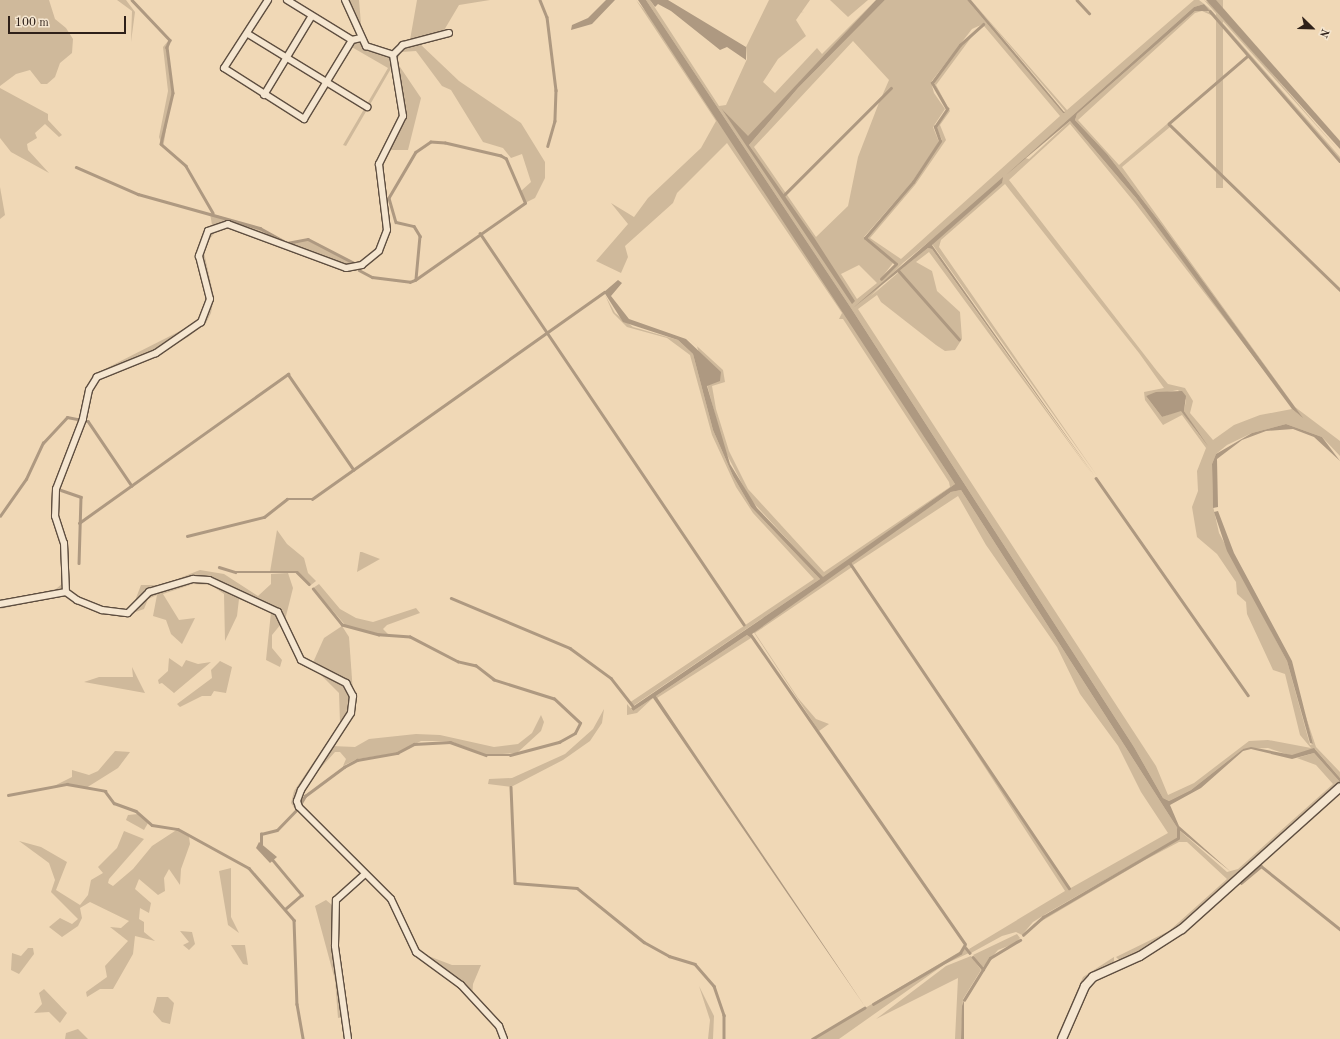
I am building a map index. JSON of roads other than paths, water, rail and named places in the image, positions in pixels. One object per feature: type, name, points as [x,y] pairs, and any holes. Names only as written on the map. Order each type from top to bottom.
[{"type":"street","points":[[268,0],[248,34],[224,68],[264,95],[304,119],[352,40]]},
{"type":"street","points":[[287,0],[311,17],[352,40],[361,38]]},
{"type":"street","points":[[346,0],[361,38],[374,50],[394,55]]},
{"type":"street","points":[[264,95],[311,17]]},
{"type":"street","points":[[394,55],[409,43],[448,33]]},
{"type":"street","points":[[248,34],[367,107]]},
{"type":"street","points":[[66,592],[64,543],[54,503],[89,390],[97,377],[156,352],[201,322],[210,299],[199,256],[208,231],[228,224],[346,268],[362,265],[384,244],[387,230],[380,164],[403,116],[394,55]]},
{"type":"street","points":[[0,604],[66,592],[102,610],[128,613],[149,592],[193,579],[209,580],[278,612],[301,660],[340,679],[350,688],[351,713],[297,801],[304,813],[391,899],[416,952],[461,985],[499,1026],[504,1039]]},
{"type":"street","points":[[1062,1039],[1085,986],[1093,976],[1151,950],[1182,929],[1340,787]]},
{"type":"street","points":[[348,1039],[335,946],[336,900],[365,874]]},
{"type":"waterway","points":[[132,0],[170,40],[167,47],[173,93],[161,144],[186,166],[213,213]]},
{"type":"waterway","points":[[540,0],[547,17],[556,90],[555,121],[548,146]]},
{"type":"waterway","points":[[1077,0],[1089,13]]},
{"type":"waterway","points":[[1210,11],[1340,161]]},
{"type":"waterway","points":[[881,279],[896,264],[865,238],[913,182],[940,141],[935,127],[947,109],[932,83],[960,45],[983,24]]},
{"type":"waterway","points":[[1248,56],[1169,124],[1340,290]]},
{"type":"waterway","points":[[784,195],[891,88]]},
{"type":"waterway","points":[[359,270],[372,277],[410,282],[415,280],[525,203],[506,159],[501,156],[445,143],[431,142],[416,152],[389,198],[396,222],[414,226],[420,236],[416,279]]},
{"type":"waterway","points":[[76,167],[138,194],[260,228],[283,241]]},
{"type":"waterway","points":[[480,233],[744,624]]},
{"type":"waterway","points":[[287,243],[308,239],[356,264]]},
{"type":"waterway","points":[[899,271],[959,339]]},
{"type":"waterway","points":[[187,536],[264,517],[287,499],[312,499],[604,292]]},
{"type":"waterway","points":[[79,523],[288,374],[354,470]]},
{"type":"waterway","points":[[0,516],[26,479],[43,443],[67,417],[88,421],[132,486]]},
{"type":"waterway","points":[[1096,478],[1248,695]]},
{"type":"waterway","points":[[61,490],[81,497],[79,563]]},
{"type":"waterway","points":[[850,563],[1069,888]]},
{"type":"waterway","points":[[219,567],[235,572],[297,572],[309,584]]},
{"type":"waterway","points":[[301,803],[305,796],[344,767],[357,760],[397,753],[414,744],[450,742],[486,755],[510,755],[559,742],[575,733],[580,723],[554,699],[494,680],[476,666],[458,662],[410,637],[379,635],[342,625],[313,589]]},
{"type":"waterway","points":[[451,598],[570,648],[611,678],[633,706]]},
{"type":"waterway","points":[[8,795],[67,784],[105,791],[114,803],[136,811],[152,825],[178,829],[249,868],[294,920],[297,1004],[303,1039]]},
{"type":"waterway","points":[[511,787],[515,883],[577,888],[644,942],[669,956],[695,964],[714,986],[724,1015],[724,1039]]},
{"type":"waterway","points":[[261,844],[261,834],[277,830],[296,810]]},
{"type":"waterway","points":[[1023,935],[1043,917],[1178,838],[1178,829]]},
{"type":"waterway","points":[[272,859],[302,895],[286,909]]},
{"type":"waterway","points":[[1241,883],[1261,866],[1340,929]]},
{"type":"waterway","points":[[964,1000],[990,958],[1020,940]]},
{"type":"waterway","points":[[873,1004],[960,953],[964,946]]},
{"type":"waterway","points":[[966,948],[970,953]]},
{"type":"waterway","points":[[973,957],[983,969]]},
{"type":"waterway","points":[[812,1039],[864,1008]]}]
